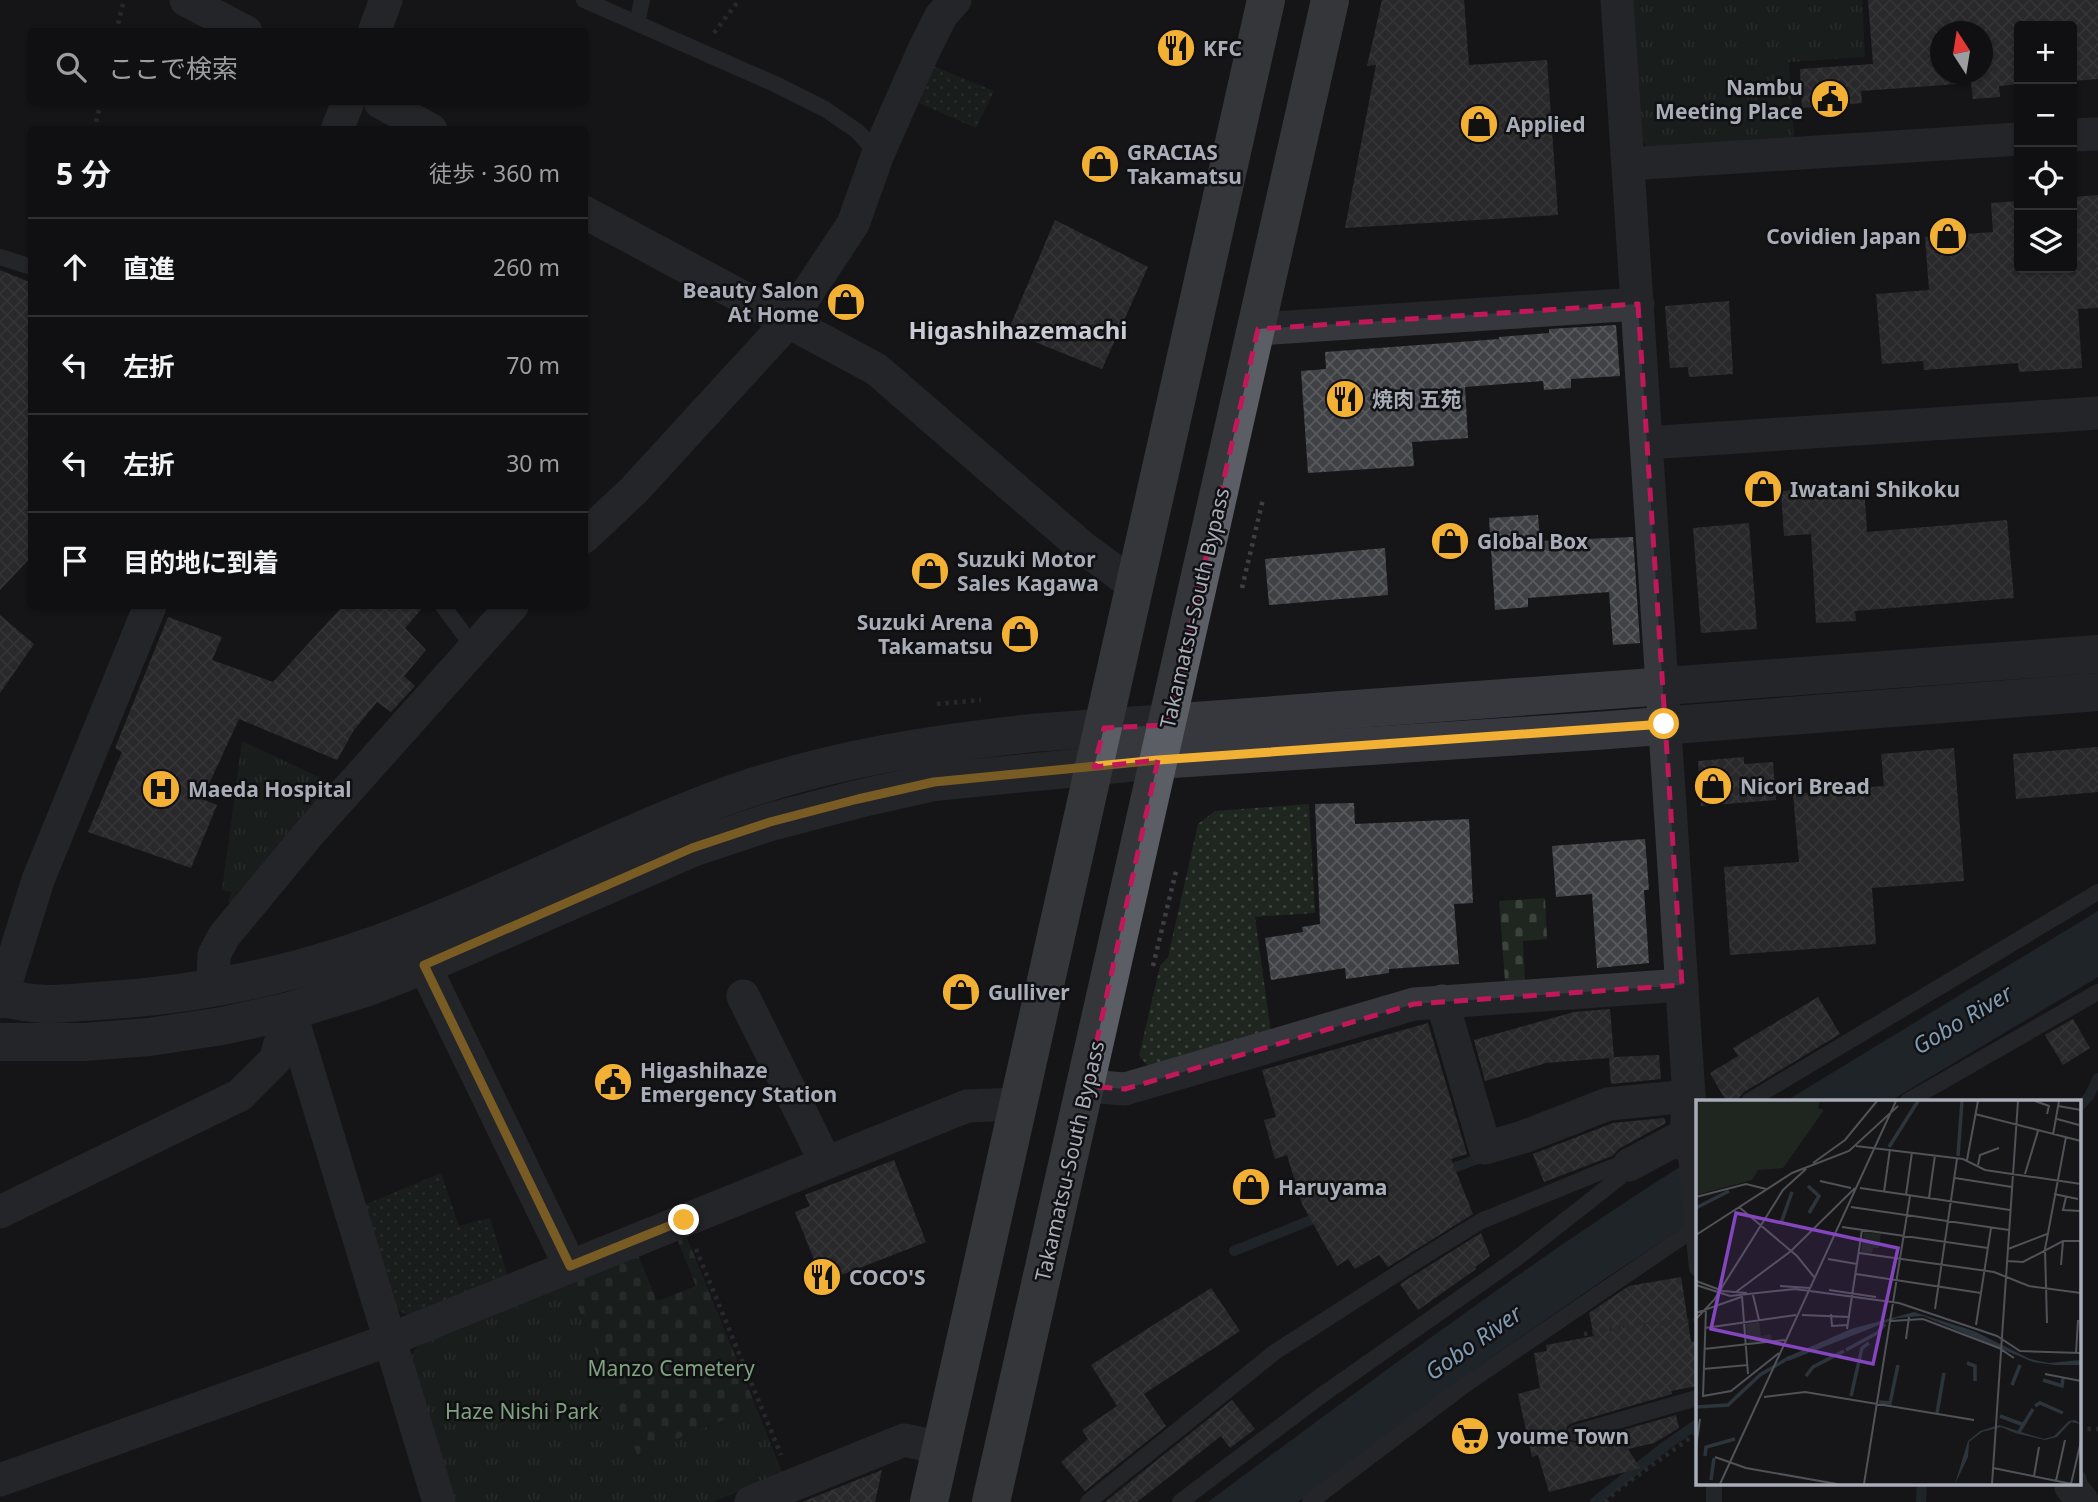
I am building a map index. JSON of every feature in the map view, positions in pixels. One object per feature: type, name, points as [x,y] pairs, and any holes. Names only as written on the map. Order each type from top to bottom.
[{"type":"highway","points":[[929,1502],[1266,0]]},
{"type":"highway","name":"Takamatsu-South Bypass","points":[[991,1502],[1258,329],[1330,0]]},
{"type":"street","points":[[186,0],[238,28]]},
{"type":"street","points":[[376,28],[386,0]]},
{"type":"street","points":[[588,533],[634,491],[788,322],[853,224],[878,154],[929,40],[941,16],[955,0]]},
{"type":"street","points":[[1617,0],[1689,1096],[1689,1137],[1629,1165]]},
{"type":"street","points":[[339,126],[347,105]]},
{"type":"street","points":[[385,105],[424,126]]},
{"type":"street","points":[[2077,135],[2098,134]]},
{"type":"street","points":[[1628,164],[2014,139]]},
{"type":"street","points":[[588,214],[876,369],[1081,546],[1135,586]]},
{"type":"street","points":[[1258,329],[1638,304]]},
{"type":"street","points":[[1647,443],[2098,413]]},
{"type":"street","points":[[149,609],[38,880],[0,999],[47,1004],[139,999],[282,973],[350,955],[418,929],[724,797],[813,770],[881,753],[940,743],[1104,728],[1163,743],[1664,724],[2098,692]]},
{"type":"street","points":[[213,987],[214,955],[224,936],[311,831],[509,609]]},
{"type":"street","points":[[0,1042],[84,1042],[149,1037],[222,1026],[290,1011],[366,988],[424,965],[692,848],[770,822],[934,782],[1094,767],[1163,743],[1662,685],[2098,654]]},
{"type":"street","points":[[424,965],[570,1266]]},
{"type":"street","points":[[1087,1086],[1125,1089],[1414,1004],[1682,985]]},
{"type":"street","points":[[743,996],[825,1161]]},
{"type":"street","points":[[1442,1001],[1485,1148],[1523,1138],[1608,1104],[1689,1096]]},
{"type":"street","points":[[0,1212],[240,1095],[275,1060],[290,1011]]},
{"type":"street","points":[[290,1011],[439,1502]]},
{"type":"street","points":[[0,1480],[389,1340],[825,1161],[967,1106],[1020,1104]]},
{"type":"street","points":[[751,1502],[904,1440],[943,1448]]},
{"type":"street","points":[[2071,1484],[2084,1502]]},
{"type":"lane","points":[[584,0],[775,84],[825,109],[857,131],[878,154]]},
{"type":"lane","points":[[637,23],[642,0]]},
{"type":"lane","points":[[0,257],[28,266]]},
{"type":"lane","points":[[445,609],[474,648]]},
{"type":"lane","points":[[1751,1100],[2098,892]]},
{"type":"lane","points":[[1910,1100],[2098,992]]},
{"type":"lane","points":[[1689,1137],[1696,1253]]},
{"type":"lane","points":[[1088,1502],[1275,1352],[1458,1236],[1493,1216],[1615,1166],[1629,1165]]},
{"type":"lane","points":[[1180,1502],[1322,1395],[1517,1258],[1619,1178],[1629,1165]]},
{"type":"lane","points":[[1310,1502],[1462,1387],[1694,1224]]},
{"type":"lane","points":[[1574,1433],[1696,1398]]},
{"type":"lane","points":[[1714,1484],[1714,1502]]},
{"type":"path","points":[[117,28],[124,0]]},
{"type":"path","points":[[697,51],[739,0]]},
{"type":"path","points":[[95,126],[99,105]]},
{"type":"path","points":[[1242,588],[1263,499]]},
{"type":"path","points":[[937,704],[991,699]]},
{"type":"path","points":[[1153,966],[1177,867]]},
{"type":"path","points":[[684,1220],[793,1485]]},
{"type":"path","points":[[1540,1334],[1550,1338],[1563,1337],[1629,1326],[1696,1320]]},
{"type":"path","points":[[2080,1429],[2098,1429]]},
{"type":"path","points":[[1605,1502],[1696,1434]]},
{"type":"highlighted area","points":[[1638,304],[1682,985],[1414,1004],[1125,1089],[1087,1086],[1158,760],[1094,767],[1104,728],[1168,725],[1258,329]]},
{"type":"green space","points":[[1630,0],[1862,0],[1865,57],[1789,62],[1794,140],[1651,149],[1639,139]]},
{"type":"green space","points":[[931,65],[994,91],[976,128],[914,101]]},
{"type":"green space","points":[[242,741],[340,787],[235,906],[228,901],[232,892],[222,890]]},
{"type":"green space","points":[[1309,804],[1315,913],[1255,917],[1271,1032],[1149,1067],[1139,1056],[1160,966],[1168,957],[1198,824],[1215,811]]},
{"type":"green space","points":[[1545,898],[1547,939],[1523,941],[1525,980],[1505,981],[1499,901]]},
{"type":"green space","points":[[441,1173],[459,1226],[490,1218],[508,1276],[409,1316],[396,1309],[364,1205]]},
{"type":"green space","name":"Manzo Cemetery","points":[[686,1235],[756,1407],[637,1455],[568,1283],[638,1255],[657,1301],[696,1286],[677,1239]]},
{"type":"green space","name":"Haze Nishi Park","points":[[568,1283],[637,1455],[756,1407],[783,1474],[713,1502],[455,1502],[411,1357],[418,1344]]},
{"type":"water","name":"Gobo River","points":[[2098,911],[2098,977],[1892,1100],[1788,1100]]},
{"type":"water","name":"Gobo River","points":[[1696,1157],[1696,1219],[1483,1363],[1298,1502],[1208,1502],[1510,1281]]},
{"type":"building","name":"Applied","points":[[1382,0],[1464,0],[1469,65],[1547,60],[1558,215],[1345,228],[1376,65],[1367,66]]},
{"type":"building","points":[[1868,0],[2098,0],[2098,79],[2077,81],[2077,21],[2014,21],[2014,84],[1999,86],[2000,97],[1973,99],[1971,84],[1993,84],[1993,21],[1930,21],[1930,84],[1957,84],[1861,91],[1862,103],[1802,108],[1800,69],[1873,64]]},
{"type":"building","points":[[2098,195],[2098,308],[2078,309],[2082,368],[2019,372],[2018,363],[1924,370],[1923,361],[1882,364],[1876,294],[1929,290],[1925,237],[1993,232],[1991,203],[2014,201],[2014,273],[2077,273],[2077,197]]},
{"type":"building","points":[[1055,220],[1148,267],[1102,369],[1008,331]]},
{"type":"building","points":[[0,270],[28,281],[28,560],[0,590]]},
{"type":"building","points":[[1729,301],[1733,374],[1689,377],[1688,367],[1670,368],[1665,306]]},
{"type":"building","points":[[1616,325],[1620,376],[1571,379],[1571,388],[1544,390],[1543,381],[1465,387],[1468,438],[1412,442],[1414,466],[1308,473],[1301,371],[1326,369],[1325,352],[1499,339],[1549,333],[1549,329]]},
{"type":"building","points":[[1864,485],[1867,532],[2007,520],[2014,598],[1855,611],[1856,621],[1816,623],[1811,534],[1784,536],[1781,491]]},
{"type":"building","points":[[1538,515],[1540,541],[1633,537],[1640,643],[1613,645],[1609,592],[1528,598],[1528,607],[1495,610],[1489,518]]},
{"type":"building","points":[[1749,523],[1757,629],[1701,633],[1693,528]]},
{"type":"building","points":[[1385,548],[1388,595],[1269,605],[1265,559]]},
{"type":"building","points":[[340,609],[421,609],[405,628],[426,650],[404,676],[415,686],[391,712],[377,702],[354,730],[337,760],[239,719],[202,799],[217,805],[191,868],[88,832],[122,752],[115,748],[168,617],[222,637],[212,660],[273,682]]},
{"type":"building","points":[[0,615],[34,644],[0,693]]},
{"type":"building","points":[[2098,747],[2098,792],[2016,799],[2013,754]]},
{"type":"building","points":[[1954,748],[1964,881],[1872,888],[1876,944],[1730,955],[1724,867],[1799,862],[1793,794],[1884,786],[1881,754]]},
{"type":"building","name":"Nicori Bread","points":[[1744,757],[1744,764],[1773,762],[1776,800],[1701,806],[1698,761]]},
{"type":"building","points":[[1354,803],[1355,824],[1469,819],[1473,903],[1454,904],[1459,964],[1389,969],[1389,973],[1346,979],[1345,968],[1271,980],[1265,938],[1303,932],[1302,927],[1320,924],[1315,804]]},
{"type":"building","points":[[1645,839],[1649,890],[1644,890],[1649,963],[1597,968],[1592,894],[1556,897],[1552,846]]},
{"type":"building","points":[[1818,997],[1840,1034],[1744,1092],[1737,1100],[1725,1100],[1710,1073],[1738,1056],[1733,1048]]},
{"type":"building","points":[[1610,1009],[1614,1057],[1659,1055],[1661,1079],[1611,1084],[1609,1058],[1546,1063],[1485,1081],[1474,1040],[1574,1012]]},
{"type":"building","points":[[2073,1019],[2090,1048],[2063,1065],[2045,1035]]},
{"type":"building","points":[[1428,1023],[1467,1154],[1451,1159],[1473,1214],[1388,1267],[1379,1255],[1355,1269],[1348,1259],[1337,1266],[1302,1204],[1287,1155],[1275,1159],[1264,1120],[1276,1117],[1262,1070]]},
{"type":"building","points":[[1664,1118],[1666,1123],[1620,1148],[1612,1156],[1544,1182],[1533,1154],[1613,1123]]},
{"type":"building","points":[[894,1160],[926,1242],[839,1276],[833,1260],[817,1267],[795,1212],[810,1206],[805,1195]]},
{"type":"building","points":[[1481,1233],[1490,1256],[1418,1310],[1400,1284]]},
{"type":"building","points":[[1681,1277],[1691,1342],[1696,1341],[1696,1386],[1671,1391],[1672,1394],[1567,1426],[1565,1435],[1568,1441],[1578,1443],[1676,1415],[1679,1428],[1654,1443],[1628,1449],[1640,1468],[1549,1492],[1538,1455],[1532,1457],[1518,1394],[1540,1388],[1534,1353],[1547,1351],[1546,1345],[1594,1336],[1589,1313],[1629,1286]]},
{"type":"building","points":[[1211,1288],[1240,1331],[1144,1394],[1166,1426],[1085,1491],[1061,1462],[1088,1439],[1082,1430],[1117,1406],[1091,1365]]},
{"type":"building","points":[[1232,1400],[1255,1429],[1230,1448],[1221,1436],[1137,1502],[1105,1502]]},
{"type":"building","points":[[882,1470],[875,1502],[802,1502]]},
{"type":"waterway","points":[[2080,1106],[2089,1096],[2098,1078]]},
{"type":"waterway","points":[[1444,1171],[1478,1159]]},
{"type":"waterway","points":[[1234,1251],[1321,1216]]},
{"type":"waterway","points":[[1595,1502],[1696,1425]]},
{"type":"waterway","points":[[1921,1502],[1922,1484]]},
{"type":"place","name":"KFC","points":[[1176,48]]},
{"type":"place","name":"Nambu Meeting Place","points":[[1830,99]]},
{"type":"place","name":"Applied","points":[[1479,124]]},
{"type":"place","name":"GRACIAS Takamatsu","points":[[1100,164]]},
{"type":"place","name":"Covidien Japan","points":[[1948,236]]},
{"type":"place","name":"Beauty Salon At Home","points":[[846,302]]},
{"type":"place","name":"焼肉 五苑","points":[[1345,399]]},
{"type":"place","name":"Iwatani Shikoku","points":[[1763,489]]},
{"type":"place","name":"Global Box","points":[[1450,541]]},
{"type":"place","name":"Suzuki Motor Sales Kagawa","points":[[930,571]]},
{"type":"place","name":"Suzuki Arena Takamatsu","points":[[1020,634]]},
{"type":"place","name":"Nicori Bread","points":[[1713,786]]},
{"type":"place","name":"Maeda Hospital","points":[[161,789]]},
{"type":"place","name":"Gulliver","points":[[961,992]]},
{"type":"place","name":"Higashihaze Emergency Station","points":[[613,1082]]},
{"type":"place","name":"Haruyama","points":[[1251,1187]]},
{"type":"place","name":"COCO'S","points":[[822,1277]]},
{"type":"place","name":"youme Town","points":[[1470,1436]]},
{"type":"district","name":"Higashihazemachi","points":[[1018,329]]},
{"type":"route","points":[[684,1220],[570,1266],[424,965],[692,848],[770,822],[934,782],[1158,760],[1597,731],[1664,724]]}]
